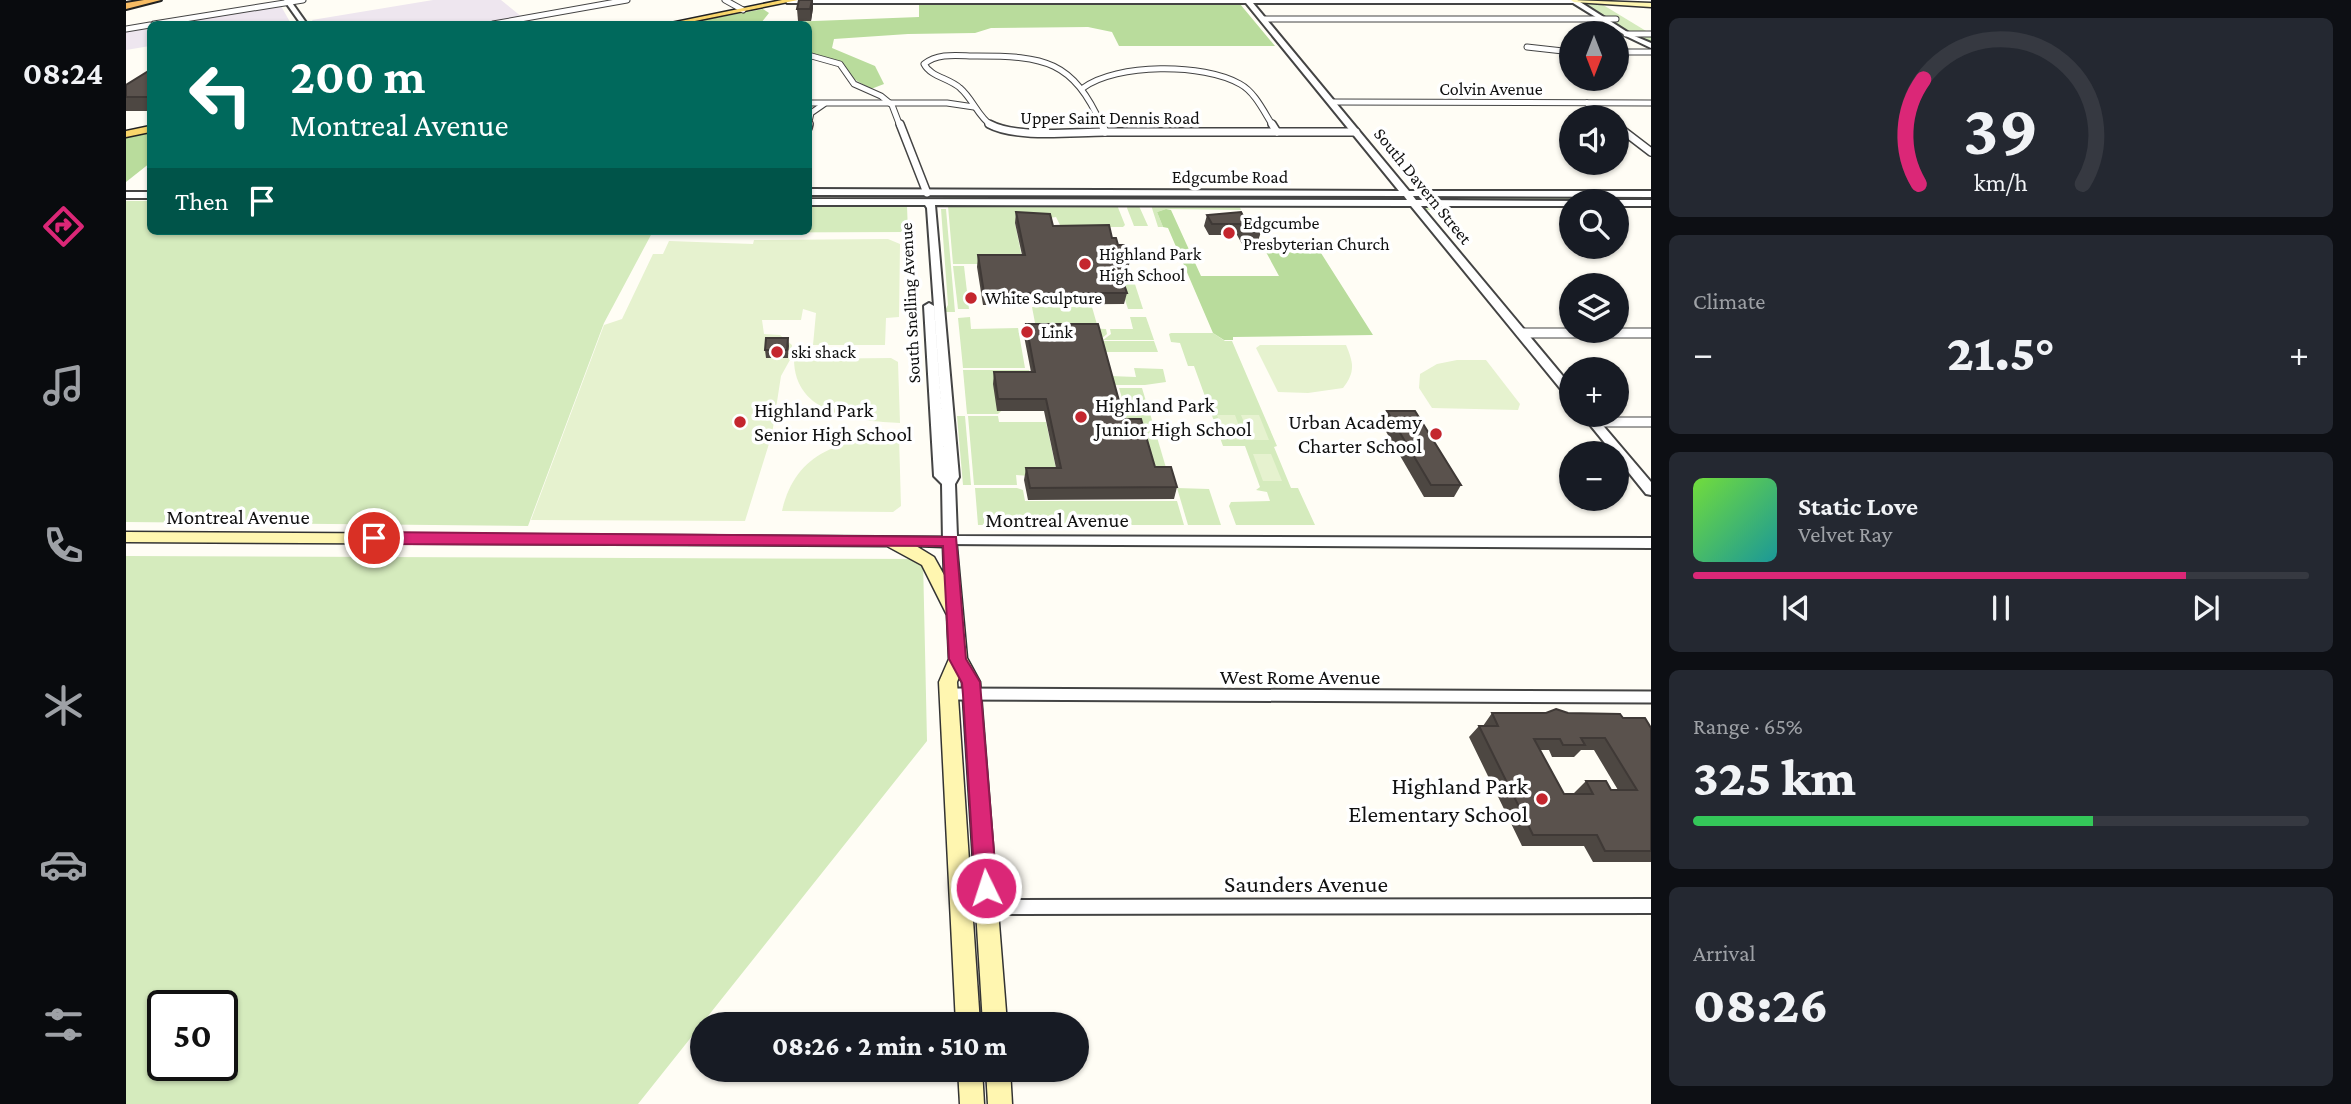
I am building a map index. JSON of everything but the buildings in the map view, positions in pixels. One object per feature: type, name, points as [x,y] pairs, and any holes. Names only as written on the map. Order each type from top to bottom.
[{"type":"highway","points":[[126,4],[158,0]]},
{"type":"highway","points":[[139,2],[164,0]]},
{"type":"main road","points":[[1574,0],[1636,1],[1651,4]]},
{"type":"main road","points":[[686,21],[790,1]]},
{"type":"main road","points":[[126,134],[147,130]]},
{"type":"main road","name":"Montreal Avenue","points":[[126,537],[950,541]]},
{"type":"main road","points":[[826,540],[890,544],[922,555],[934,566],[942,593],[955,614]]},
{"type":"main road","points":[[950,541],[958,659],[971,682],[994,1012]]},
{"type":"main road","points":[[958,659],[948,682],[967,1012]]},
{"type":"main road","points":[[971,1082],[972,1104]]},
{"type":"main road","points":[[999,1082],[1000,1104]]},
{"type":"street","points":[[175,21],[303,0]]},
{"type":"street","points":[[512,21],[627,0]]},
{"type":"street","points":[[724,0],[743,10]]},
{"type":"street","points":[[790,1],[804,0]]},
{"type":"street","name":"South Davern Street","points":[[1248,0],[1559,378]]},
{"type":"street","points":[[790,1],[1574,0],[1605,21]]},
{"type":"street","points":[[1587,0],[1651,41]]},
{"type":"street","points":[[288,1],[302,21]]},
{"type":"street","points":[[1263,19],[1616,19]]},
{"type":"street","points":[[126,29],[147,26]]},
{"type":"street","points":[[1629,34],[1651,34]]},
{"type":"street","points":[[1629,35],[1651,46]]},
{"type":"street","points":[[1527,47],[1559,51]]},
{"type":"street","points":[[1629,52],[1651,52]]},
{"type":"street","points":[[812,56],[840,64],[854,83],[890,103]]},
{"type":"street","points":[[947,103],[965,92],[951,81],[928,71],[924,64],[929,59],[945,56],[1022,56],[1041,59],[1080,79],[1096,107],[1105,132]]},
{"type":"street","points":[[1083,88],[1087,82],[1101,77],[1135,71],[1186,71],[1225,77],[1248,90],[1277,132]]},
{"type":"street","points":[[1092,76],[1101,77]]},
{"type":"street","name":"Upper Saint Dennis Road","points":[[965,92],[986,124],[1004,131],[1356,132]]},
{"type":"street","name":"Colvin Avenue","points":[[1331,102],[1651,103]]},
{"type":"street","points":[[812,103],[947,103],[974,107]]},
{"type":"street","points":[[812,110],[826,103]]},
{"type":"street","name":"South Snelling Avenue","points":[[890,103],[927,197],[924,207],[940,476],[948,483],[950,541]]},
{"type":"street","points":[[1629,135],[1651,152]]},
{"type":"street","name":"Edgcumbe Road","points":[[812,192],[927,197],[1559,203]]},
{"type":"street","name":"Edgcumbe Road","points":[[812,202],[927,197],[1651,194]]},
{"type":"street","points":[[126,195],[147,195]]},
{"type":"street","points":[[1629,203],[1651,203]]},
{"type":"street","points":[[1521,333],[1651,333]]},
{"type":"street","points":[[1629,421],[1651,422]]},
{"type":"street","points":[[1598,427],[1651,491]]},
{"type":"street","name":"Montreal Avenue","points":[[950,541],[1651,542]]},
{"type":"street","name":"West Rome Avenue","points":[[949,694],[1651,697]]},
{"type":"street","name":"Saunders Avenue","points":[[961,906],[1651,906]]},
{"type":"shaded area","points":[[433,0],[501,0],[522,17],[500,21],[312,20]]},
{"type":"shaded area","points":[[281,6],[289,21],[183,21]]},
{"type":"shaded area","points":[[147,28],[147,46],[126,50],[126,31]]},
{"type":"green space","points":[[1564,0],[1595,0],[1651,34],[1651,50],[1629,37],[1629,21],[1601,21]]},
{"type":"green space","points":[[919,3],[1240,4],[1275,46],[1119,46],[1112,32],[1088,27],[991,28],[975,33],[834,39],[832,48],[875,66],[884,84],[871,89],[852,78],[843,63],[812,55],[812,21],[919,17]]},
{"type":"green space","points":[[763,9],[769,13],[763,21],[700,21]]},
{"type":"green space","points":[[147,134],[147,165],[126,182],[126,138]]},
{"type":"green space","points":[[940,191],[1559,191],[1559,201],[1430,206],[1433,210],[1415,210],[1408,206],[1239,205],[1241,210],[1166,209],[1157,212],[1163,227],[1158,227],[1151,205],[1139,206],[1148,226],[1134,226],[1128,205],[1117,205],[1125,225],[1123,227],[1061,227],[1056,217],[1015,223],[1022,258],[1018,264],[953,264],[948,206]]},
{"type":"green space","points":[[1629,192],[1651,192],[1651,205],[1629,204]]},
{"type":"green space","points":[[126,201],[147,201],[147,235],[651,235],[604,323],[528,526],[126,522]]},
{"type":"green space","points":[[812,205],[907,206],[908,232],[812,232]]},
{"type":"green space","points":[[941,209],[946,209],[955,312],[944,312],[948,305]]},
{"type":"green space","points":[[1171,210],[1201,276],[1279,276],[1266,252],[1321,253],[1373,335],[1233,337],[1233,340],[1224,340],[1213,333],[1168,228],[1163,227],[1157,212]]},
{"type":"green space","name":"Highland Park Senior High School","points":[[888,239],[900,244],[899,317],[886,318],[885,345],[813,345],[816,313],[803,309],[801,320],[762,320],[764,334],[780,335],[792,345],[791,358],[781,376],[772,434],[745,521],[531,520],[604,325],[622,319],[653,254],[663,254],[669,241],[753,244],[754,240]]},
{"type":"green space","points":[[953,266],[964,266],[969,309],[958,309]]},
{"type":"green space","points":[[1117,275],[1132,275],[1143,309],[1128,309]]},
{"type":"green space","points":[[1032,307],[1092,307],[1098,328],[1080,328],[1106,329],[1107,334],[1101,339],[1036,328]]},
{"type":"green space","points":[[970,317],[971,329],[1018,328],[1025,368],[963,368],[958,318]]},
{"type":"green space","points":[[1130,317],[1146,317],[1154,340],[1103,340],[1111,334],[1110,329],[1133,329]]},
{"type":"green space","points":[[1171,333],[1213,333],[1225,341],[1232,341],[1277,446],[1274,447],[1291,488],[1298,488],[1315,525],[1236,525],[1229,506],[1231,502],[1270,501],[1267,492],[1256,490],[1260,487],[1245,446],[1223,446],[1194,366],[1188,366],[1180,343],[1171,342]]},
{"type":"green space","points":[[1102,341],[1154,341],[1158,352],[1105,352]]},
{"type":"green space","points":[[1260,345],[1346,345],[1352,363],[1350,377],[1343,388],[1308,393],[1278,392],[1256,348]]},
{"type":"green space","points":[[891,358],[898,362],[900,423],[848,417],[816,403],[805,392],[797,378],[794,359]]},
{"type":"green space","points":[[1457,360],[1486,360],[1520,404],[1518,410],[1432,408],[1419,388],[1420,374],[1437,364]]},
{"type":"green space","points":[[1134,368],[1163,369],[1166,382],[1112,385],[1110,376],[1136,377]]},
{"type":"green space","points":[[963,370],[1029,370],[1031,384],[998,414],[967,414]]},
{"type":"green space","points":[[1119,388],[1142,388],[1148,408],[1125,408]]},
{"type":"green space","points":[[1149,410],[1169,478],[1151,480],[1121,431],[1115,411]]},
{"type":"green space","points":[[1217,415],[1235,415],[1244,440],[1226,439]]},
{"type":"green space","points":[[1241,415],[1259,415],[1269,440],[1251,440]]},
{"type":"green space","points":[[957,416],[965,416],[971,485],[963,485]]},
{"type":"green space","points":[[968,416],[998,416],[999,422],[1046,422],[1058,478],[1016,475],[1017,485],[974,485]]},
{"type":"green space","points":[[899,437],[901,506],[893,512],[782,511],[798,474],[810,461],[841,445]]},
{"type":"green space","points":[[1253,454],[1271,454],[1282,481],[1263,481]]},
{"type":"green space","points":[[975,488],[1017,488],[1023,490],[1025,501],[1177,501],[1184,525],[978,525]]},
{"type":"green space","points":[[1177,488],[1209,489],[1221,525],[1188,525]]},
{"type":"green space","points":[[126,556],[923,559],[927,741],[711,1012],[690,1012],[690,1039],[638,1104],[126,1104]]},
{"type":"place","name":"Edgcumbe Presbyterian Church","points":[[1229,233]]},
{"type":"place","name":"Highland Park High School","points":[[1085,264]]},
{"type":"place","name":"White Sculpture","points":[[971,298]]},
{"type":"place","name":"Link","points":[[1027,332]]},
{"type":"place","name":"ski shack","points":[[777,352]]},
{"type":"place","name":"Highland Park Junior High School","points":[[1081,417]]},
{"type":"place","name":"Highland Park Senior High School","points":[[740,422]]},
{"type":"place","name":"Urban Academy Charter School","points":[[1436,434]]},
{"type":"place","name":"Highland Park Elementary School","points":[[1542,799]]},
{"type":"route","points":[[374,538],[950,541],[958,659],[971,682],[986,888]]}]
